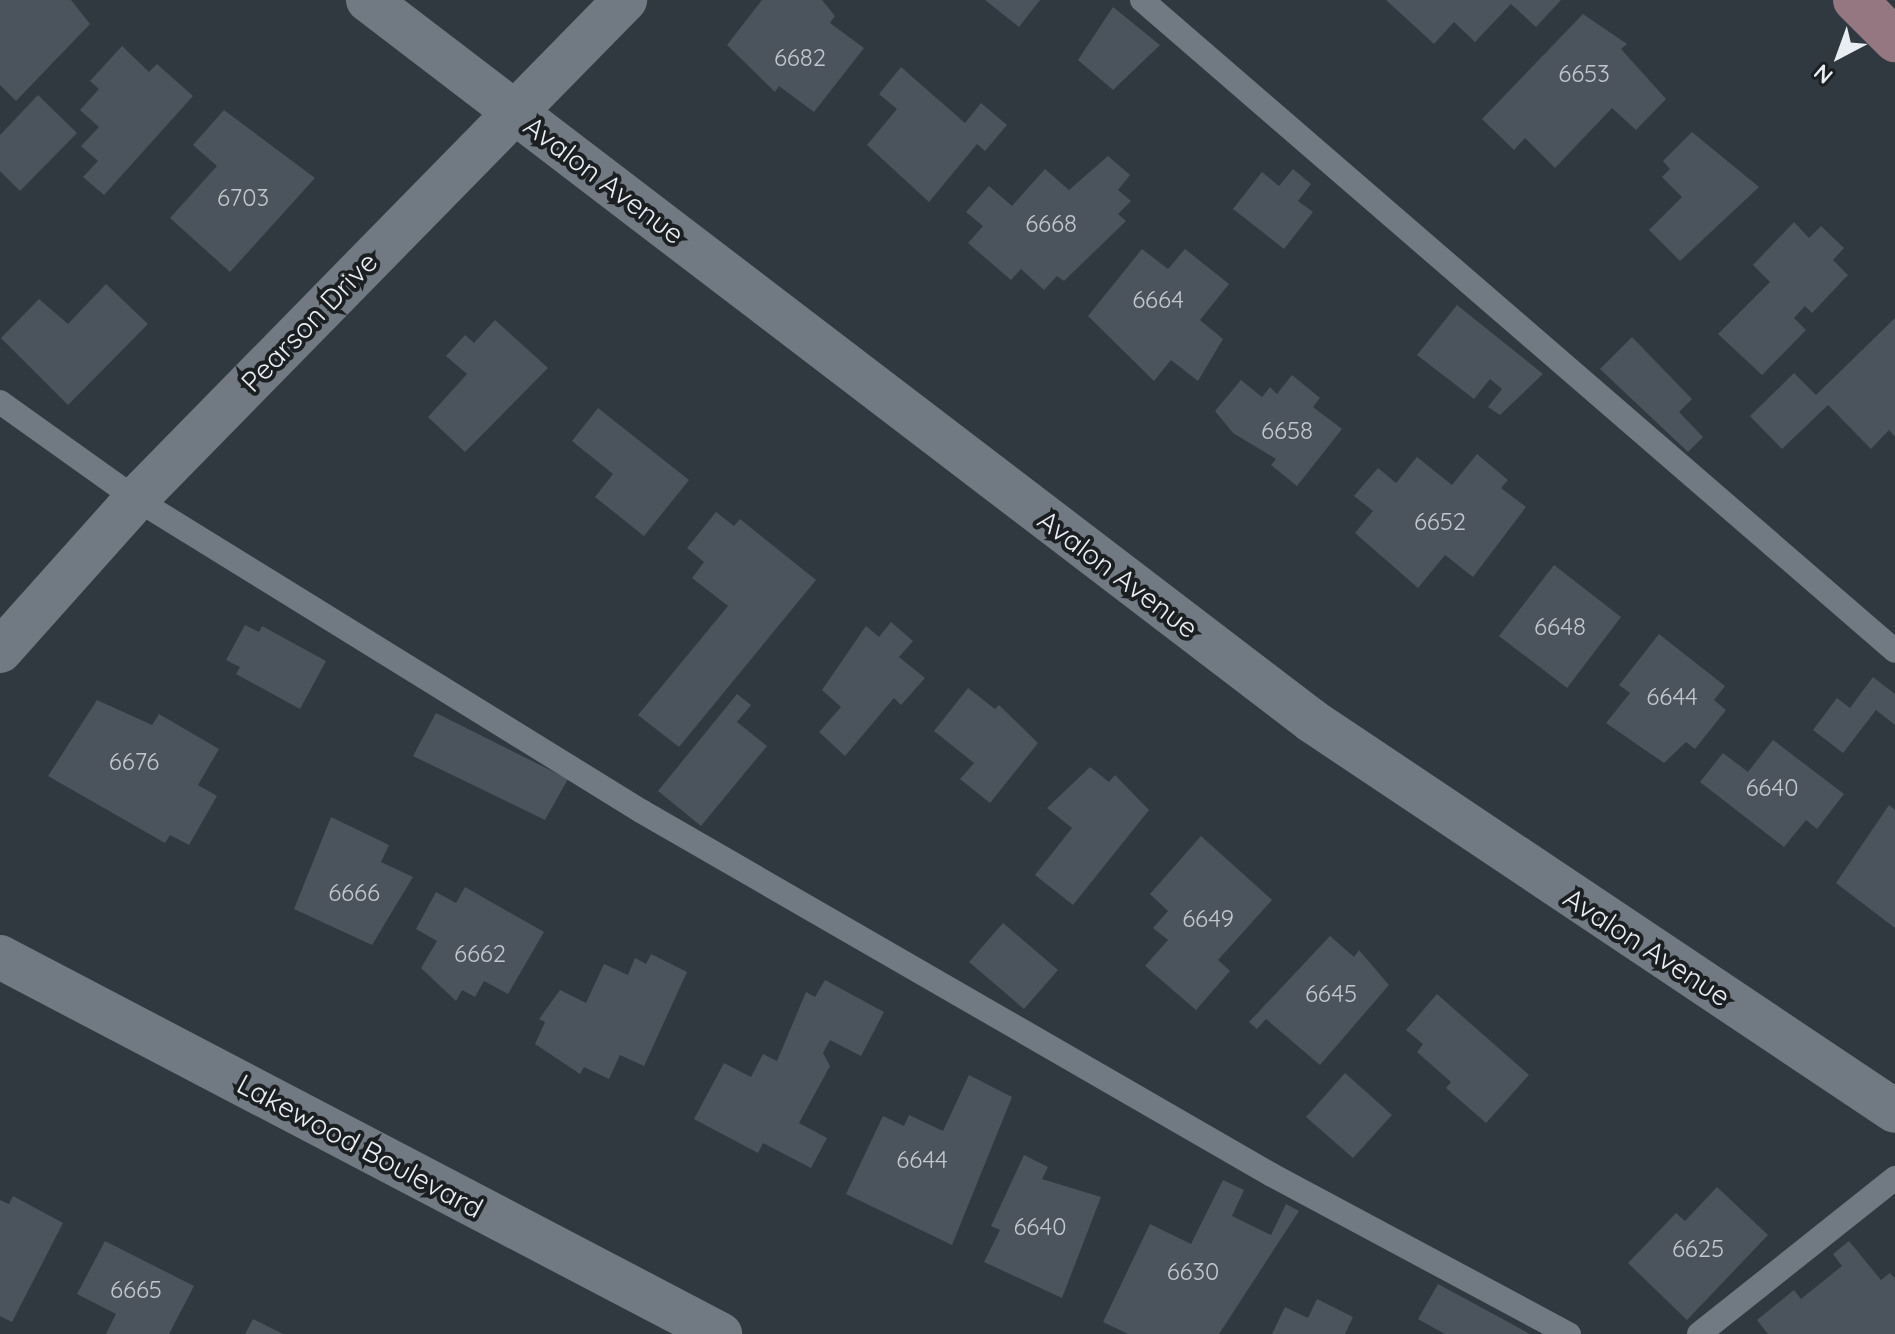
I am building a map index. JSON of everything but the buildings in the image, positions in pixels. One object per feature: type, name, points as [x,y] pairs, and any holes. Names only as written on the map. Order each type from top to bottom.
[{"type":"street","name":"Avalon Avenue","points":[[368,0],[1312,721],[1895,1111]]},
{"type":"street","name":"Pearson Drive","points":[[0,651],[136,499],[625,0]]},
{"type":"street","points":[[1855,0],[1895,40]]},
{"type":"street","name":"Lakewood Boulevard","points":[[0,957],[720,1334]]},
{"type":"lane","points":[[1142,0],[1895,651]]},
{"type":"lane","points":[[0,402],[136,499],[654,819],[1272,1175],[1569,1334]]},
{"type":"lane","points":[[1699,1334],[1895,1178]]}]
